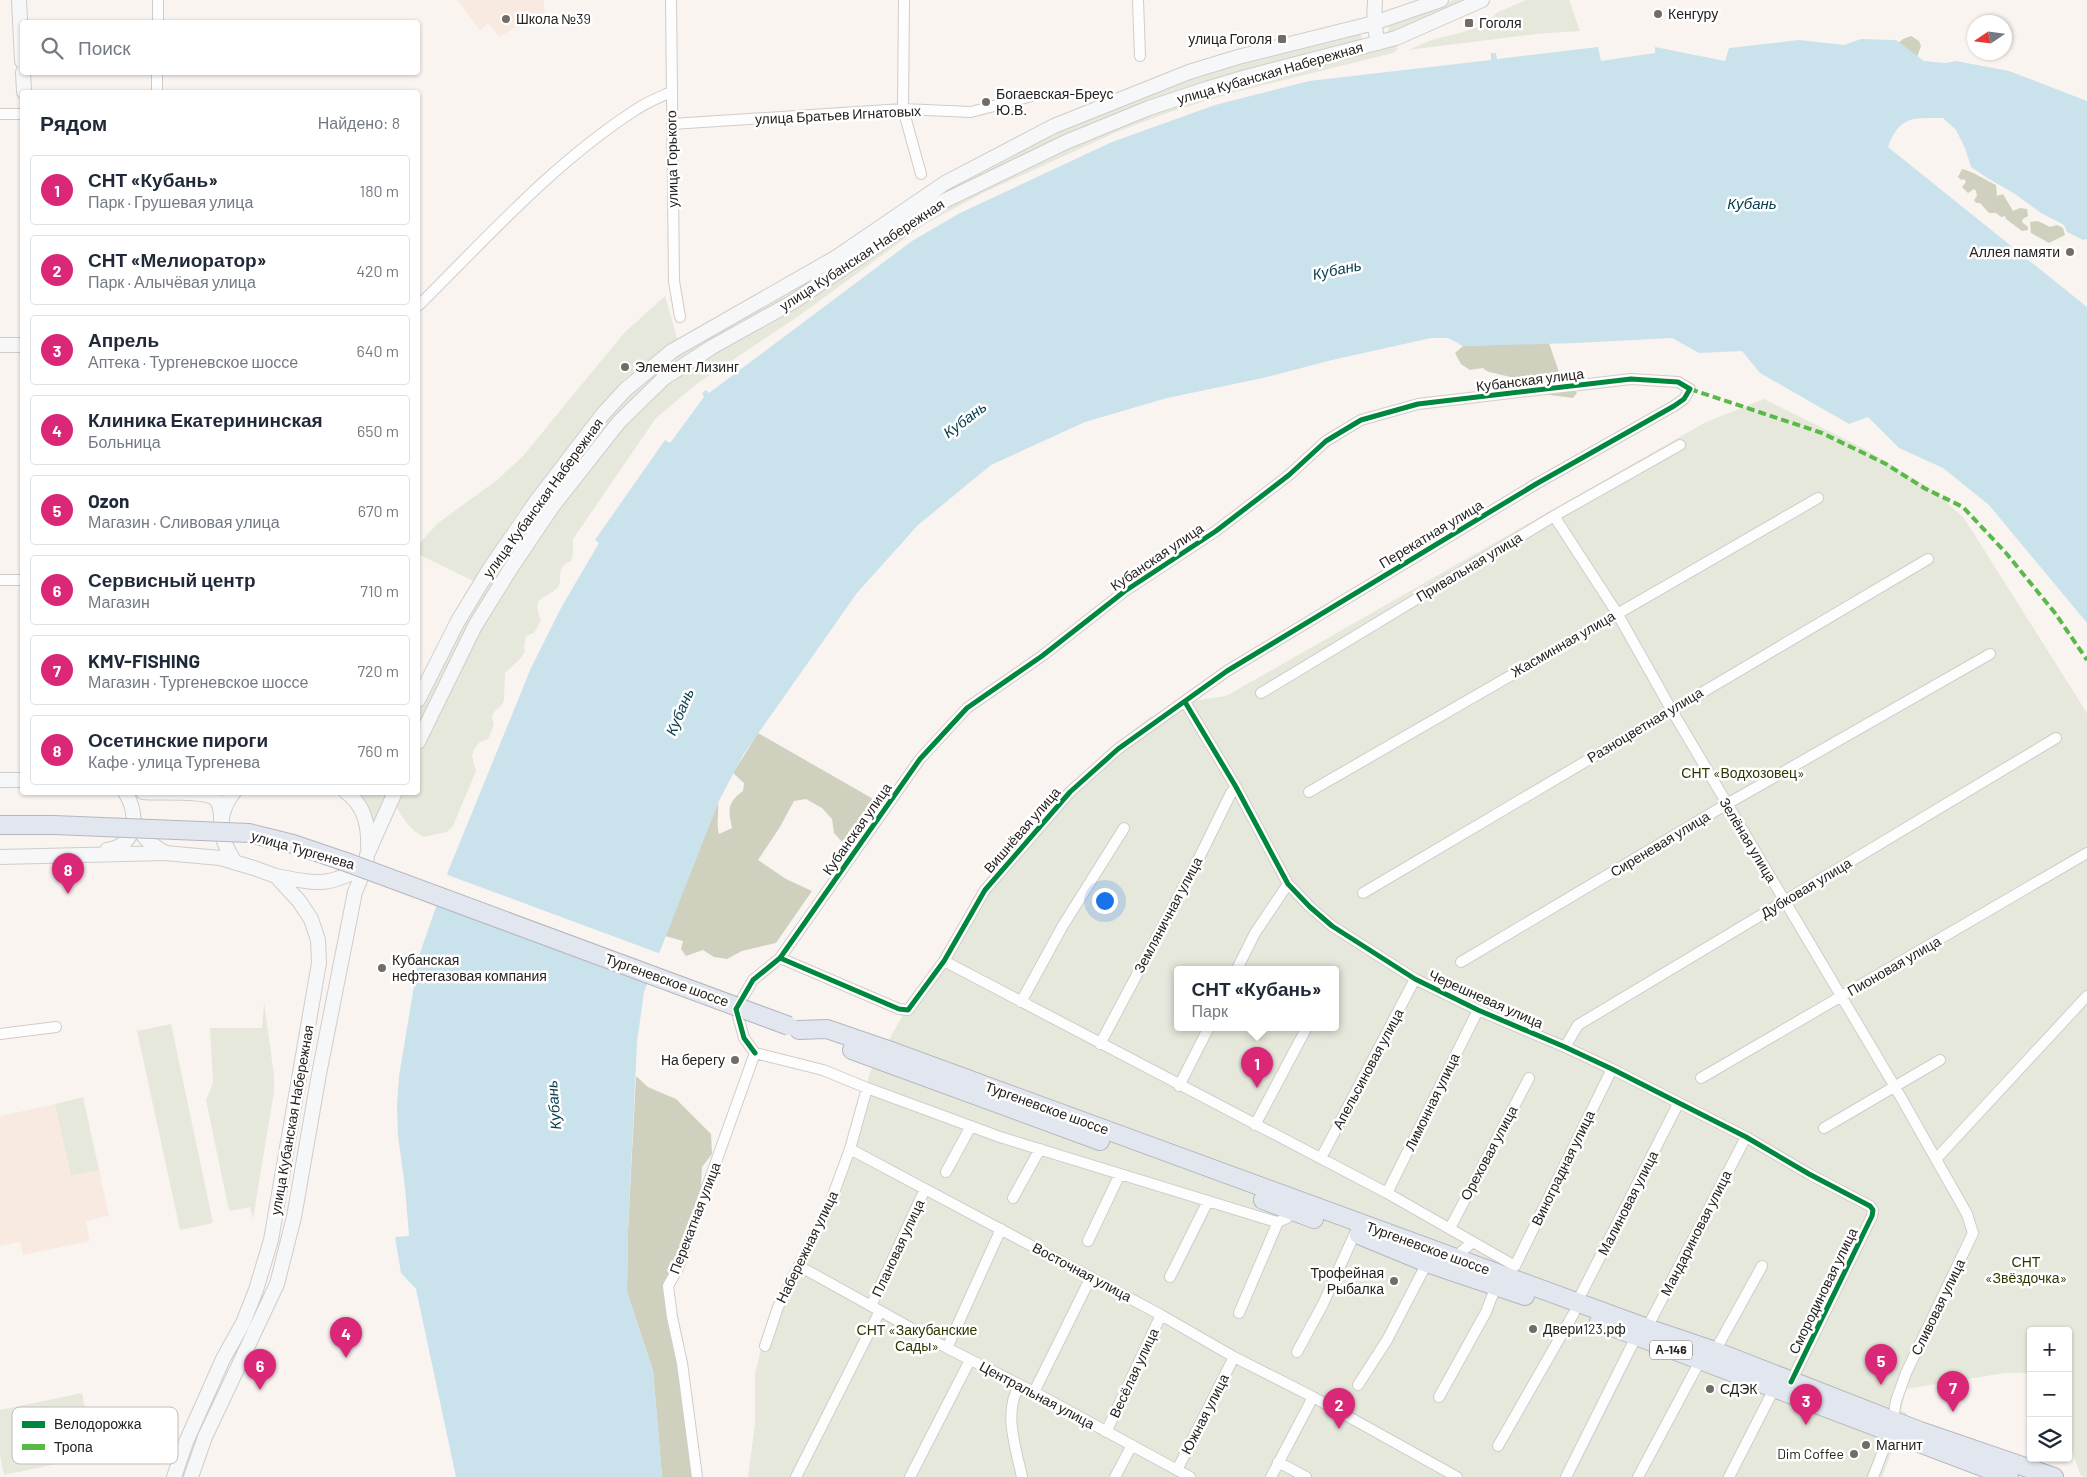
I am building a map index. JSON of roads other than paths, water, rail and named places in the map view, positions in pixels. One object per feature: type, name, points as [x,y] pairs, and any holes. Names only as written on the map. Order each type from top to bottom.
[{"type":"highway","points":[[0,814],[23,814],[48,825]]},
{"type":"highway","name":"улица Тургенева","points":[[0,825],[48,825],[249,833],[293,844],[346,862],[534,931]]},
{"type":"highway","name":"Тургеневское шоссе","points":[[534,931],[1296,1214],[1355,1233],[1427,1263],[1504,1276]]},
{"type":"highway","name":"Тургеневское шоссе","points":[[1296,1214],[1455,1258],[1641,1332],[1700,1361],[1774,1389],[2054,1477]]},
{"type":"highway","name":"Тургеневское шоссе","points":[[1641,1332],[1715,1351],[2009,1477]]},
{"type":"main road","points":[[19,0],[20,20]]},
{"type":"main road","points":[[1374,0],[1374,23],[1378,43]]},
{"type":"main road","name":"улица Кубанская Набережная","points":[[420,696],[458,621],[492,565],[537,500],[608,408],[626,389],[672,350],[828,262],[945,184],[1054,126],[1189,72],[1238,57],[1374,23],[1441,0]]},
{"type":"main road","name":"улица Кубанская Набережная","points":[[420,738],[475,626],[526,545],[552,507],[619,422],[664,378],[712,347],[792,302],[940,203],[1066,142],[1150,108],[1206,89],[1378,43],[1410,32],[1482,0]]},
{"type":"main road","points":[[23,75],[24,90]]},
{"type":"main road","points":[[0,345],[20,345]]},
{"type":"main road","points":[[0,780],[20,780]]},
{"type":"main road","points":[[127,795],[141,834],[150,844],[165,853]]},
{"type":"main road","points":[[0,857],[79,854],[113,849],[120,846],[129,836],[142,795]]},
{"type":"main road","points":[[205,795],[214,798],[218,802],[223,842],[235,862]]},
{"type":"main road","points":[[221,825],[223,811],[232,795]]},
{"type":"main road","points":[[276,876],[306,882],[326,882],[345,877],[366,861],[369,834],[365,818],[360,807],[349,795]]},
{"type":"main road","name":"улица Кубанская Набережная","points":[[190,1477],[205,1437],[277,1284],[294,1217],[317,1082],[354,892],[393,795]]},
{"type":"main road","name":"улица Кубанская Набережная","points":[[79,854],[165,853],[235,862],[276,876],[299,901],[311,919],[318,940],[319,964],[271,1240],[256,1290],[243,1322],[223,1360],[186,1442],[174,1477]]},
{"type":"street","points":[[158,0],[158,20]]},
{"type":"street","name":"улица Горького","points":[[671,0],[674,281],[680,317]]},
{"type":"street","points":[[904,0],[903,109],[921,174]]},
{"type":"street","points":[[1138,0],[1140,56]]},
{"type":"street","points":[[157,90],[158,75]]},
{"type":"street","points":[[420,304],[550,177],[598,136],[638,108],[671,92]]},
{"type":"street","name":"улица Братьев Игнатовых","points":[[672,124],[903,109],[971,112],[1032,96]]},
{"type":"street","points":[[0,114],[20,114]]},
{"type":"street","name":"Кубанская улица","points":[[755,1054],[744,1038],[736,1009],[753,980],[780,958],[920,759],[967,708],[1042,656],[1125,591],[1216,531],[1289,475],[1326,441],[1361,420],[1418,404],[1630,379],[1678,382],[1690,389]]},
{"type":"street","name":"Перекатная улица","points":[[1184,703],[1227,671],[1342,600],[1536,484],[1674,406],[1684,399],[1690,389]]},
{"type":"street","name":"Привальная улица","points":[[1261,693],[1554,516],[1680,445]]},
{"type":"street","name":"Жасминная улица","points":[[1309,792],[1818,498]]},
{"type":"street","name":"Зелёная улица","points":[[1554,516],[1617,613],[1671,709],[1895,1087],[1967,1214],[1973,1233]]},
{"type":"street","name":"Разноцветная улица","points":[[1364,893],[1671,709],[1928,559]]},
{"type":"street","points":[[0,580],[20,580]]},
{"type":"street","name":"Сиреневая улица","points":[[1461,962],[1727,804],[1990,654]]},
{"type":"street","name":"Черешневая улица","points":[[1184,703],[1236,787],[1288,884],[1332,926],[1415,979],[1478,1010],[1565,1047],[1746,1137],[1809,1174],[1870,1206],[1873,1210]]},
{"type":"street","name":"Вишнёвая улица","points":[[780,958],[899,1009],[908,1010],[944,962],[985,890],[1070,792],[1118,749],[1184,703]]},
{"type":"street","name":"Дубковая улица","points":[[1565,1047],[1578,1024],[2056,738]]},
{"type":"street","name":"Земляничная улица","points":[[1100,1044],[1200,856],[1231,793],[1236,787]]},
{"type":"street","points":[[1021,1002],[1062,927],[1124,828]]},
{"type":"street","name":"Пионовая улица","points":[[1701,1078],[2087,853]]},
{"type":"street","points":[[1239,966],[1256,933],[1288,884]]},
{"type":"street","points":[[944,962],[1179,1086],[1321,1158],[1450,1228],[1473,1242],[1504,1276]]},
{"type":"street","name":"Апельсиновая улица","points":[[1321,1158],[1415,979]]},
{"type":"street","points":[[1936,1158],[2087,996]]},
{"type":"street","name":"Лимонная улица","points":[[1387,1193],[1478,1010]]},
{"type":"street","points":[[0,1034],[56,1026]]},
{"type":"street","points":[[1179,1086],[1207,1031]]},
{"type":"street","points":[[1255,1125],[1305,1031]]},
{"type":"street","points":[[755,1054],[823,1070],[971,1126],[1208,1201],[1296,1214],[1239,1313]]},
{"type":"street","name":"Перекатная улица","points":[[697,1477],[683,1371],[668,1286],[678,1268],[755,1054]]},
{"type":"street","points":[[1824,1128],[1940,1060]]},
{"type":"street","name":"Виноградная улица","points":[[1439,1397],[1486,1312],[1612,1070]]},
{"type":"street","name":"Ореховая улица","points":[[1450,1228],[1529,1078]]},
{"type":"street","points":[[850,1149],[867,1088]]},
{"type":"street","name":"Малиновая улица","points":[[1498,1446],[1576,1307],[1678,1104]]},
{"type":"street","points":[[946,1172],[971,1126]]},
{"type":"street","name":"Мандариновая улица","points":[[1566,1477],[1641,1332],[1746,1137]]},
{"type":"street","name":"Восточная улица","points":[[850,1149],[1091,1277],[1234,1357],[1313,1397],[1457,1477]]},
{"type":"street","name":"Набережная улица","points":[[765,1346],[778,1306],[803,1268],[850,1149]]},
{"type":"street","points":[[1013,1198],[1040,1149]]},
{"type":"street","points":[[1088,1241],[1120,1174]]},
{"type":"street","name":"Плановая улица","points":[[796,1477],[876,1308],[926,1189]]},
{"type":"street","points":[[1170,1277],[1208,1201]]},
{"type":"street","name":"Смородиновая улица","points":[[1791,1382],[1872,1216],[1873,1210]]},
{"type":"street","points":[[948,1348],[1001,1229]]},
{"type":"street","points":[[1298,1352],[1323,1304],[1355,1233]]},
{"type":"street","name":"Сливовая улица","points":[[1874,1477],[1892,1426],[1896,1401],[1906,1373],[1973,1233]]},
{"type":"street","points":[[1473,1242],[1504,1276]]},
{"type":"street","points":[[1455,1258],[1473,1242]]},
{"type":"street","points":[[1358,1385],[1387,1340],[1427,1263]]},
{"type":"street","points":[[1715,1351],[1762,1266]]},
{"type":"street","name":"Центральная улица","points":[[803,1268],[970,1360],[1034,1392],[1190,1477]]},
{"type":"street","points":[[1034,1392],[1091,1277]]},
{"type":"street","name":"Весёлая улица","points":[[1106,1432],[1161,1315]]},
{"type":"street","name":"Южная улица","points":[[1177,1470],[1234,1357]]},
{"type":"street","points":[[910,1477],[970,1360]]},
{"type":"street","points":[[1638,1477],[1700,1361]]},
{"type":"street","points":[[1019,1386],[1014,1394],[1011,1420],[1022,1477]]},
{"type":"street","points":[[1729,1477],[1774,1389]]},
{"type":"street","points":[[1271,1477],[1313,1397]]},
{"type":"street","points":[[1114,1477],[1132,1445]]},
{"type":"street","points":[[1278,1462],[1306,1477]]},
{"type":"water","name":"Кубань","points":[[1861,39],[1896,40],[1924,61],[1945,63],[1956,61],[2009,71],[2087,101],[2087,239],[2083,240],[2067,232],[2064,225],[2041,213],[2015,194],[1971,167],[1965,148],[1956,130],[1943,118],[1909,120],[1897,129],[1888,147],[2087,307],[2087,623],[1989,505],[1943,468],[1899,448],[1868,417],[1849,424],[1760,373],[1742,351],[1699,353],[1672,338],[1463,346],[1448,338],[1431,338],[1332,360],[1263,378],[1167,398],[1085,422],[991,465],[918,525],[857,593],[743,755],[718,803],[644,992],[637,1042],[627,1292],[653,1371],[662,1477],[456,1477],[416,1289],[401,1273],[395,1237],[409,1236],[398,1136],[397,1105],[399,1076],[419,956],[449,869],[531,668],[561,608],[599,543],[595,540],[665,440],[670,443],[704,397],[702,393],[706,390],[709,393],[912,241],[960,213],[1112,142],[1215,105],[1309,81],[1491,60],[1491,53],[1496,53],[1497,59],[1598,47],[1601,61],[1655,53],[1655,47],[1725,61],[1729,48],[1799,40],[1844,45]]},
{"type":"place","name":"Кенгуру","points":[[1658,14]]},
{"type":"place","name":"Школа №39","points":[[506,19]]},
{"type":"place","name":"Гоголя","points":[[1469,23]]},
{"type":"place","name":"улица Гоголя","points":[[1282,39]]},
{"type":"place","name":"Богаевская-Бреус Ю.В.","points":[[986,102]]},
{"type":"place","name":"Аллея памяти","points":[[2070,252]]},
{"type":"place","name":"Элемент Лизинг","points":[[625,367]]},
{"type":"place","name":"Осетинские пироги","points":[[68,894]]},
{"type":"place","name":"Кубанская нефтегазовая компания","points":[[382,968]]},
{"type":"place","name":"На берегу","points":[[735,1060]]},
{"type":"place","name":"СНТ «Кубань»","points":[[1257,1088]]},
{"type":"place","name":"Трофейная Рыбалка","points":[[1394,1281]]},
{"type":"place","name":"Двери123.рф","points":[[1533,1329]]},
{"type":"place","name":"Клиника Екатерининская","points":[[346,1358]]},
{"type":"place","name":"Ozon","points":[[1881,1385]]},
{"type":"place","name":"СДЭК","points":[[1710,1389]]},
{"type":"place","name":"Сервисный центр","points":[[260,1390]]},
{"type":"place","name":"KMV-FISHING","points":[[1953,1412]]},
{"type":"place","name":"Апрель","points":[[1806,1425]]},
{"type":"place","name":"СНТ «Мелиоратор»","points":[[1339,1429]]},
{"type":"place","name":"Магнит","points":[[1866,1445]]},
{"type":"place","name":"Dim Coffee","points":[[1854,1454]]},
{"type":"park label","name":"СНТ «Водхозовец»","points":[[1743,773]]},
{"type":"park label","name":"СНТ «Звёздочка»","points":[[2026,1270]]},
{"type":"park label","name":"СНТ «Закубанские Сады»","points":[[917,1338]]}]
